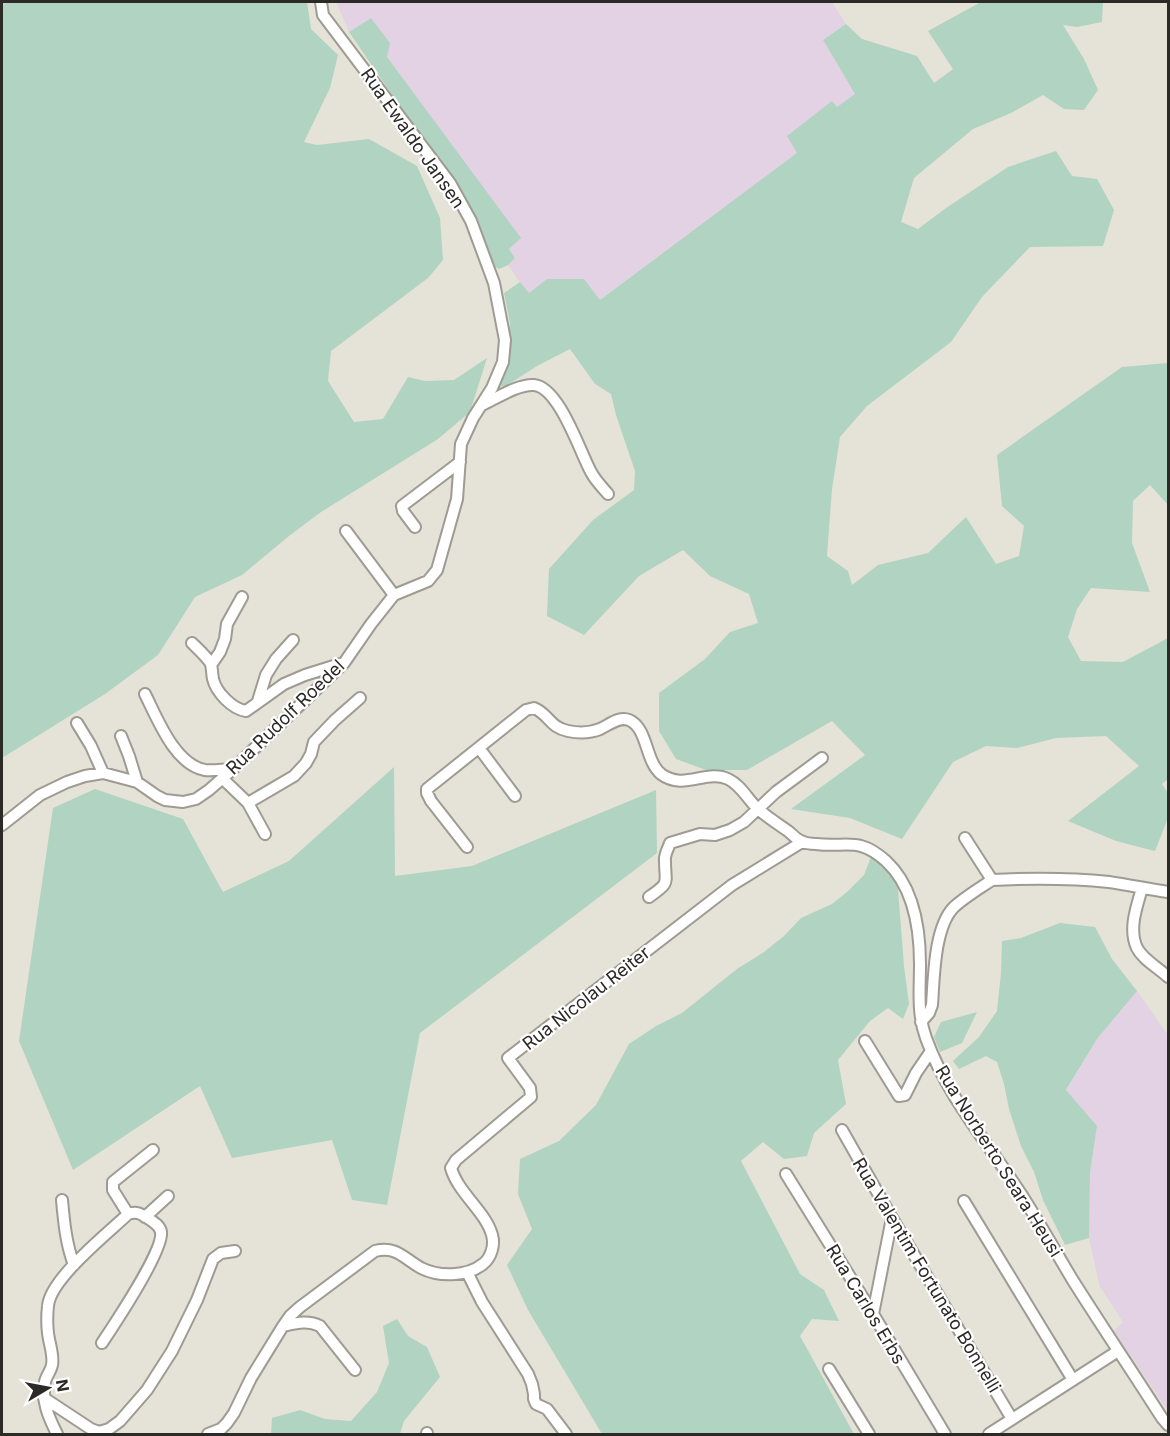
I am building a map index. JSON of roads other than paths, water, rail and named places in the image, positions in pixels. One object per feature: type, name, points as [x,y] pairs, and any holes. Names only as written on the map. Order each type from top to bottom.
[{"type":"street","name":"Rua Ewaldo Jansen","points":[[321,2],[323,15],[450,183],[471,221],[494,283]]},
{"type":"street","name":"Rua Rudolf Roedel","points":[[2,825],[40,795],[67,782],[103,773],[137,782],[165,800],[183,802],[196,799],[233,769],[344,663],[394,595],[428,581],[437,570],[458,500],[461,444],[473,418],[492,388],[503,362],[506,340],[494,283]]},
{"type":"street","points":[[482,405],[523,386],[536,385],[545,389],[560,406],[592,473],[608,494]]},
{"type":"street","points":[[416,527],[403,511],[402,506],[460,462]]},
{"type":"street","points":[[346,531],[394,595]]},
{"type":"street","points":[[211,664],[220,652],[227,624],[242,597]]},
{"type":"street","points":[[258,701],[266,675],[292,639]]},
{"type":"street","points":[[192,643],[211,664],[213,682],[218,691],[236,707],[246,711],[284,684],[344,663]]},
{"type":"street","points":[[145,694],[172,744],[186,761],[205,770],[233,769]]},
{"type":"street","points":[[248,803],[294,776],[306,763],[314,742],[360,698]]},
{"type":"street","points":[[467,847],[431,801],[427,789],[526,711],[534,708],[542,711],[554,726],[570,732],[599,730],[617,720],[631,721],[638,727],[652,762],[663,775],[669,779],[688,781],[717,776],[728,779],[757,808],[802,842]]},
{"type":"street","points":[[77,723],[91,746],[103,773]]},
{"type":"street","points":[[121,736],[137,782]]},
{"type":"street","points":[[480,748],[515,796]]},
{"type":"street","points":[[649,897],[663,888],[666,881],[664,859],[670,843],[700,834],[715,835],[730,830],[744,822],[776,792],[822,758]]},
{"type":"street","points":[[222,778],[248,803],[265,834]]},
{"type":"street","points":[[965,838],[992,880]]},
{"type":"street","name":"Rua Norberto Seara Heusi","points":[[802,842],[862,846],[874,852],[897,872],[913,905],[920,963],[921,1022],[941,1075],[1022,1195],[1118,1351],[1168,1425]]},
{"type":"street","name":"Rua Nicolau Reiter","points":[[467,1272],[486,1262],[492,1251],[493,1236],[487,1223],[454,1178],[451,1168],[456,1160],[531,1097],[530,1088],[508,1058],[732,885],[802,842]]},
{"type":"street","points":[[921,1022],[932,1005],[937,947],[945,919],[953,908],[992,880],[1026,878],[1081,880],[1168,892]]},
{"type":"street","points":[[1142,888],[1135,914],[1134,938],[1137,949],[1168,977]]},
{"type":"street","points":[[865,1041],[899,1096],[905,1095],[931,1051]]},
{"type":"street","name":"Rua Valentim Fortunato Bonnelli","points":[[842,1130],[1012,1419]]},
{"type":"street","points":[[128,1214],[113,1190],[113,1182],[153,1150]]},
{"type":"street","name":"Rua Carlos Erbs","points":[[786,1174],[945,1434]]},
{"type":"street","points":[[145,1217],[168,1196]]},
{"type":"street","points":[[62,1200],[65,1228],[74,1265]]},
{"type":"street","points":[[964,1200],[1073,1380]]},
{"type":"street","points":[[57,1434],[48,1417],[44,1398],[45,1381],[52,1366],[48,1303],[52,1291],[74,1265],[128,1214],[141,1213],[157,1224],[161,1230],[161,1237],[148,1269],[102,1343]]},
{"type":"street","points":[[873,1314],[892,1218]]},
{"type":"street","points":[[208,1434],[221,1429],[231,1418],[251,1378],[283,1326],[300,1306],[375,1251],[386,1249],[433,1272],[448,1274],[467,1272],[482,1302],[528,1374],[536,1404],[548,1409],[567,1434]]},
{"type":"street","points":[[44,1398],[91,1430],[99,1432],[109,1429],[120,1421],[147,1390],[172,1351],[197,1300],[213,1259],[221,1253],[235,1251]]},
{"type":"street","points":[[283,1326],[303,1322],[313,1322],[320,1326],[355,1370]]},
{"type":"street","points":[[988,1434],[1118,1351]]},
{"type":"street","points":[[829,1369],[869,1434]]}]
